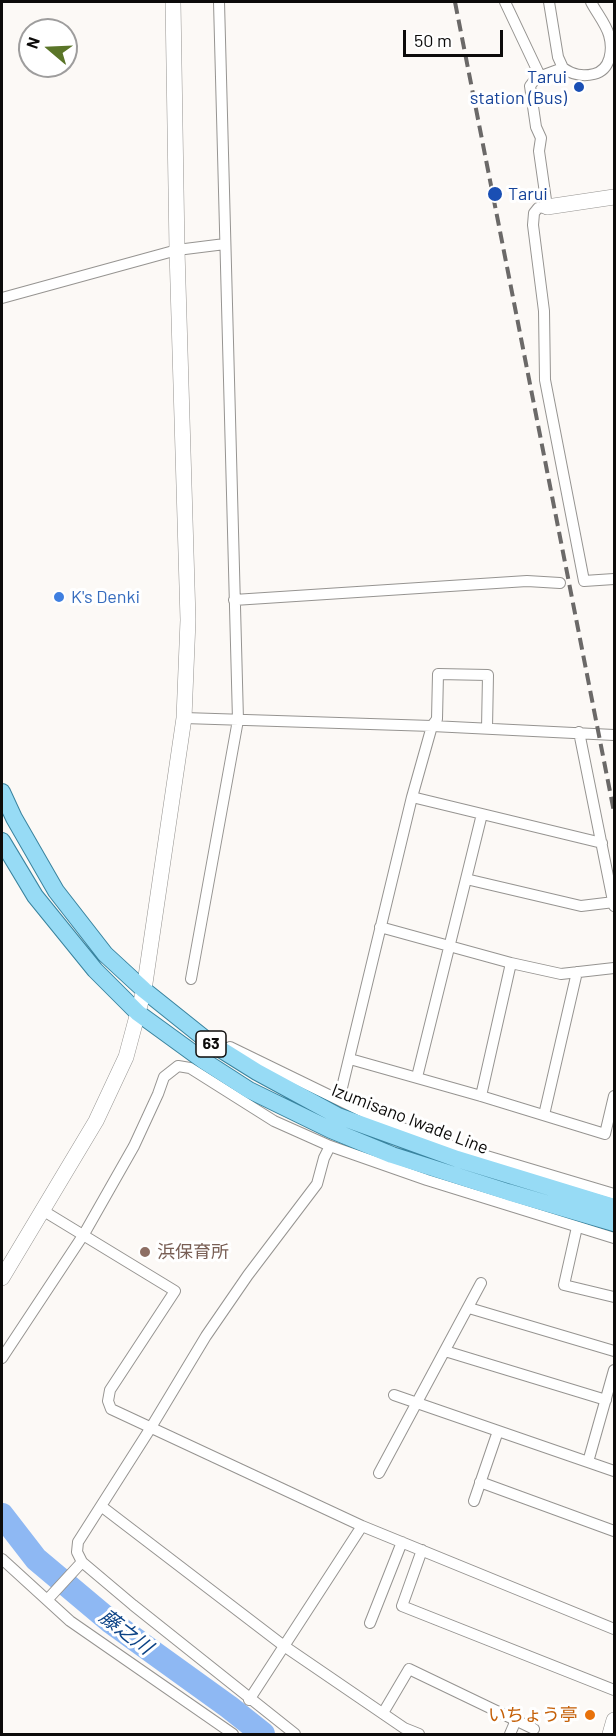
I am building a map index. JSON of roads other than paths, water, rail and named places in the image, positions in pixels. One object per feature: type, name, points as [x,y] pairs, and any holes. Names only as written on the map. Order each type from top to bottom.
[{"type":"main road","name":"Izumisano Iwade Line","points":[[2,792],[14,818],[56,891],[105,954],[144,990],[209,1042],[256,1072],[338,1116],[615,1223]]},
{"type":"main road","name":"Izumisano Iwade Line","points":[[2,841],[35,896],[95,970],[138,1013],[204,1061],[249,1090],[331,1130],[392,1155],[615,1207]]},
{"type":"street","points":[[2,1278],[96,1121],[126,1057],[144,990],[184,718],[188,620],[177,250],[174,2]]},
{"type":"street","points":[[191,979],[238,720],[219,2]]},
{"type":"street","points":[[505,2],[540,76]]},
{"type":"street","points":[[549,2],[558,57],[563,68],[579,76],[600,73],[607,65],[610,54],[609,34],[591,2]]},
{"type":"street","points":[[547,207],[539,151],[541,138],[536,127],[530,86],[536,78],[563,68]]},
{"type":"street","points":[[615,197],[538,208],[534,213],[533,225],[544,311],[545,380],[584,581],[615,579]]},
{"type":"street","points":[[2,298],[177,250],[225,244]]},
{"type":"street","points":[[234,600],[527,581],[560,583]]},
{"type":"street","points":[[339,1100],[412,797],[432,726],[437,719],[438,674],[488,675],[486,728]]},
{"type":"street","points":[[184,718],[486,728],[615,735]]},
{"type":"street","points":[[579,732],[615,907]]},
{"type":"street","points":[[412,797],[602,843]]},
{"type":"street","points":[[417,1077],[482,814]]},
{"type":"street","points":[[466,879],[581,906],[614,902]]},
{"type":"street","points":[[380,927],[511,963],[561,974],[615,968]]},
{"type":"street","points":[[481,1096],[511,963]]},
{"type":"street","points":[[544,1115],[577,972]]},
{"type":"street","points":[[194,1031],[378,1119],[443,1143],[615,1194]]},
{"type":"street","points":[[350,1059],[605,1134],[615,1096]]},
{"type":"street","points":[[2,1358],[84,1234],[134,1146],[164,1077],[178,1066],[190,1068],[274,1121],[330,1146],[427,1180],[615,1238]]},
{"type":"street","points":[[295,1734],[249,1700],[80,1564],[77,1552],[78,1542],[212,1328],[248,1275],[317,1184],[330,1146]]},
{"type":"street","points":[[42,1210],[175,1291],[110,1390],[108,1401],[111,1409],[362,1526],[615,1629]]},
{"type":"street","points":[[577,1227],[564,1285],[615,1297]]},
{"type":"street","points":[[380,1473],[481,1283]]},
{"type":"street","points":[[469,1308],[615,1351]]},
{"type":"street","points":[[445,1351],[606,1400]]},
{"type":"street","points":[[588,1462],[615,1370]]},
{"type":"street","points":[[394,1395],[615,1471]]},
{"type":"street","points":[[474,1501],[498,1431]]},
{"type":"street","points":[[480,1482],[614,1537]]},
{"type":"street","points":[[101,1506],[284,1646],[383,1713],[401,1731],[419,1734]]},
{"type":"street","points":[[249,1700],[362,1526]]},
{"type":"street","points":[[370,1623],[402,1542]]},
{"type":"street","points":[[422,1550],[402,1606],[615,1690]]},
{"type":"street","points":[[2,1559],[48,1598],[70,1621],[233,1734]]},
{"type":"street","points":[[48,1598],[80,1564]]},
{"type":"street","points":[[383,1713],[409,1669],[534,1729]]},
{"type":"street","points":[[510,1734],[516,1720]]},
{"type":"street","points":[[610,1734],[615,1720]]},
{"type":"waterway","name":"藤之川","points":[[2,1515],[36,1559],[111,1622],[263,1734]]},
{"type":"railway","points":[[455,2],[614,812]]},
{"type":"place","name":"Tarui station (Bus)","points":[[579,87]]},
{"type":"place","name":"Tarui","points":[[495,194]]},
{"type":"place","name":"K's Denki","points":[[59,597]]},
{"type":"place","name":"浜保育所","points":[[145,1252]]},
{"type":"place","name":"いちょう亭","points":[[590,1715]]}]
